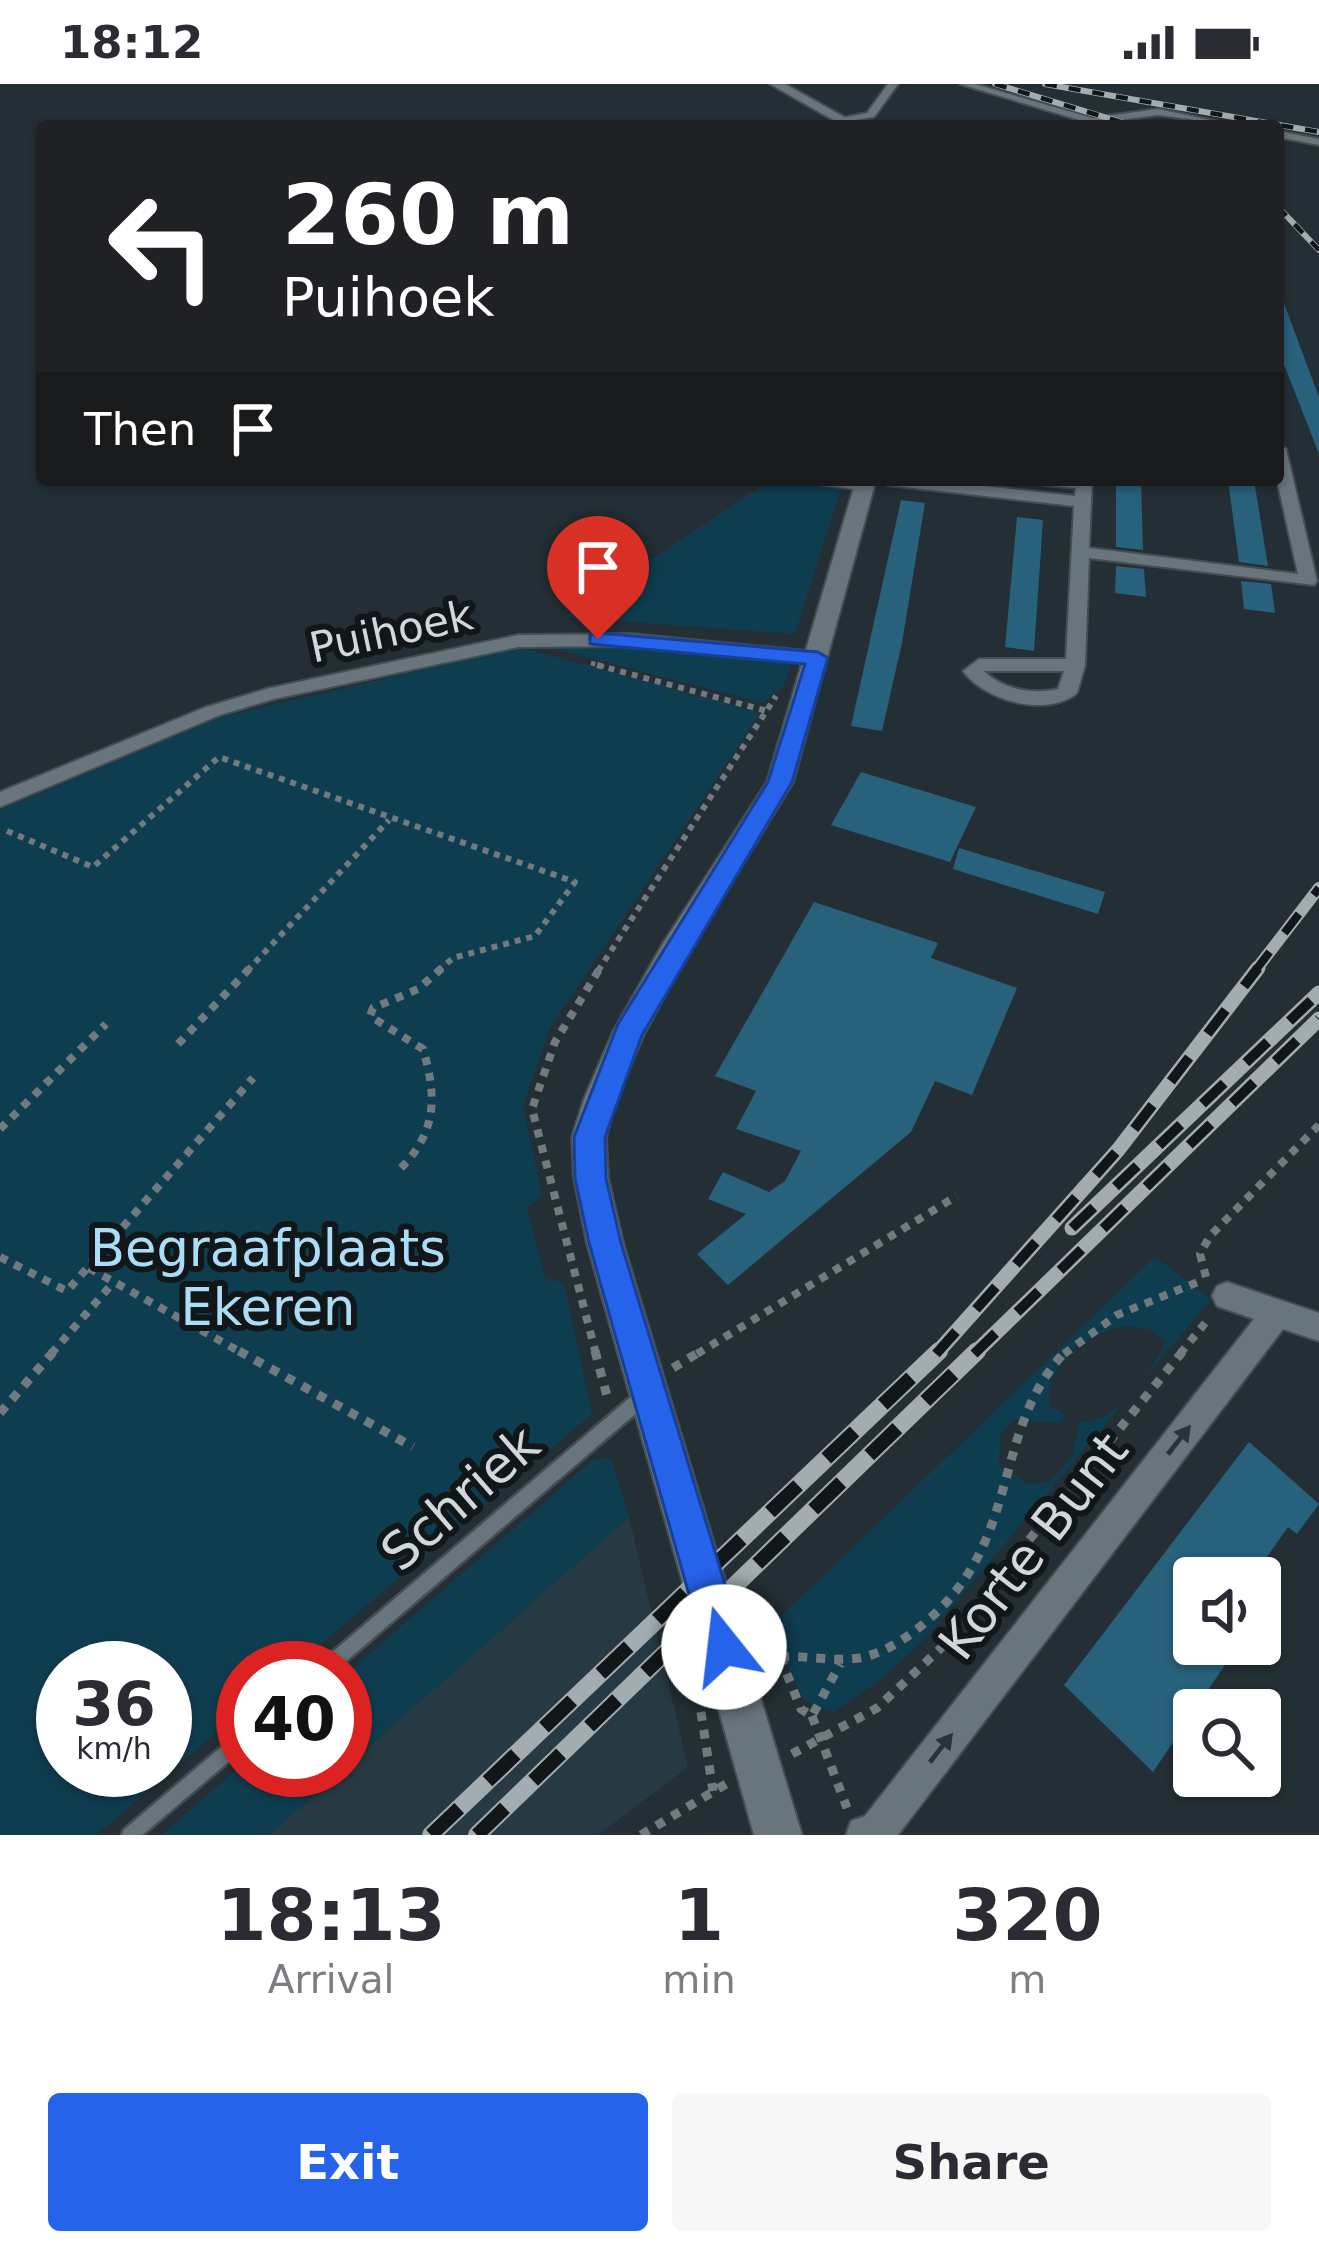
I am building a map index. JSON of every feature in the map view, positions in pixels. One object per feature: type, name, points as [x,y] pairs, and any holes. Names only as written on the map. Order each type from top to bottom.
[{"type":"street","points":[[776,84],[844,120]]},
{"type":"street","points":[[858,120],[870,115],[893,84]]},
{"type":"street","points":[[965,84],[1094,120],[1158,112],[1201,120]]},
{"type":"street","points":[[1284,135],[1319,142]]},
{"type":"street","points":[[1082,552],[1308,580],[1284,474]]},
{"type":"street","points":[[778,1835],[731,1782],[633,1405],[596,1207],[589,1137],[628,1032],[780,782],[808,657],[871,486]]},
{"type":"street","points":[[1013,486],[1084,488],[1076,665]]},
{"type":"street","name":"Puihoek","points":[[0,800],[213,711],[270,694],[518,641],[630,640],[808,657]]},
{"type":"street","points":[[1216,1288],[1319,1327]]},
{"type":"street","name":"Korte Bunt","points":[[858,1826],[878,1831],[1277,1313]]},
{"type":"lane","name":"Schriek","points":[[358,1641],[633,1405]]},
{"type":"lane","points":[[130,1835],[216,1762]]},
{"type":"path","points":[[808,657],[793,684],[773,699],[554,1042],[532,1109],[577,1288],[633,1405],[681,1361],[957,1196]]},
{"type":"path","points":[[588,662],[767,711]]},
{"type":"path","points":[[7,831],[93,867],[219,757],[575,882],[535,936],[453,958],[418,989],[373,1008],[370,1016],[375,1024],[422,1049],[430,1072],[434,1101],[425,1147],[401,1168]]},
{"type":"path","points":[[178,1044],[389,820]]},
{"type":"path","points":[[0,1130],[106,1024]]},
{"type":"path","points":[[0,1257],[67,1291],[253,1078]]},
{"type":"path","points":[[1216,1288],[1200,1254],[1210,1236],[1319,1125]]},
{"type":"path","points":[[88,1268],[412,1447]]},
{"type":"path","points":[[0,1413],[113,1283]]},
{"type":"path","points":[[780,1657],[806,1654],[840,1662],[878,1652],[915,1630],[961,1585],[986,1545],[1000,1511],[1022,1419],[1071,1345],[1151,1300],[1216,1288]]},
{"type":"path","points":[[641,1835],[731,1782],[821,1741],[877,1708],[941,1648],[1216,1288]]},
{"type":"path","points":[[764,1625],[801,1709],[812,1716],[858,1826]]},
{"type":"path","points":[[812,1716],[840,1662]]},
{"type":"path","points":[[701,1703],[704,1755],[731,1782]]},
{"type":"shaded area","points":[[629,1517],[688,1767],[598,1835],[269,1835],[312,1797],[372,1797],[372,1744]]},
{"type":"green space","points":[[762,486],[841,489],[795,634],[565,617]]},
{"type":"green space","points":[[581,642],[793,658],[784,685],[763,703],[556,649]]},
{"type":"green space","name":"Begraafplaats Ekeren","points":[[521,647],[760,713],[550,1028],[523,1106],[542,1195],[527,1208],[545,1278],[564,1283],[592,1414],[325,1641],[216,1641],[216,1733],[192,1753],[192,1641],[36,1641],[36,1797],[141,1797],[96,1835],[0,1835],[0,810],[220,717]]},
{"type":"green space","points":[[1155,1257],[1211,1299],[1139,1384],[1166,1341],[1149,1329],[1125,1326],[1110,1330],[1083,1343],[1061,1363],[1049,1406],[1066,1415],[1061,1423],[1013,1420],[1000,1436],[999,1466],[1028,1484],[1049,1482],[1072,1456],[1080,1422],[1107,1415],[1130,1395],[921,1643],[879,1681],[833,1712],[805,1701],[769,1628]]},
{"type":"green space","points":[[611,1458],[629,1517],[372,1744],[372,1652],[594,1459]]},
{"type":"green space","points":[[216,1787],[216,1797],[312,1797],[269,1835],[161,1835]]},
{"type":"building","points":[[1284,303],[1319,397],[1319,454],[1284,364]]},
{"type":"building","points":[[1116,486],[1141,486],[1143,550],[1116,547]]},
{"type":"building","points":[[1229,486],[1255,486],[1268,566],[1239,562]]},
{"type":"building","points":[[901,500],[925,503],[882,731],[851,726]]},
{"type":"building","points":[[1017,517],[1043,520],[1034,651],[1005,647]]},
{"type":"building","points":[[1116,566],[1144,569],[1146,597],[1115,593]]},
{"type":"building","points":[[1241,581],[1271,584],[1275,613],[1244,609]]},
{"type":"building","points":[[861,772],[976,807],[950,862],[831,825]]},
{"type":"building","points":[[959,848],[1105,892],[1098,914],[953,869]]},
{"type":"building","points":[[814,902],[938,943],[931,958],[1017,988],[972,1095],[935,1081],[911,1132],[728,1285],[697,1254],[746,1214],[708,1199],[723,1172],[769,1192],[785,1181],[801,1151],[736,1129],[756,1091],[715,1076]]},
{"type":"building","points":[[1249,1442],[1319,1504],[1297,1534],[1288,1527],[1267,1557],[1173,1557],[1173,1665],[1225,1665],[1209,1689],[1173,1689],[1173,1742],[1153,1772],[1064,1685]]},
{"type":"railway","points":[[995,84],[1114,120]]},
{"type":"railway","points":[[1045,84],[1250,120]]},
{"type":"railway","points":[[1284,126],[1319,132]]},
{"type":"railway","points":[[1284,213],[1319,250]]},
{"type":"railway","points":[[1255,971],[1319,888]]},
{"type":"railway","points":[[937,1353],[1118,1150],[1258,968]]},
{"type":"railway","points":[[1072,1228],[1319,993]]},
{"type":"railway","points":[[974,1354],[1319,1019]]},
{"type":"railway","points":[[477,1835],[977,1351]]},
{"type":"railway","points":[[431,1835],[937,1353]]},
{"type":"route","points":[[598,639],[818,658],[780,782],[628,1032],[589,1137],[590,1178],[605,1243],[724,1647]]}]
